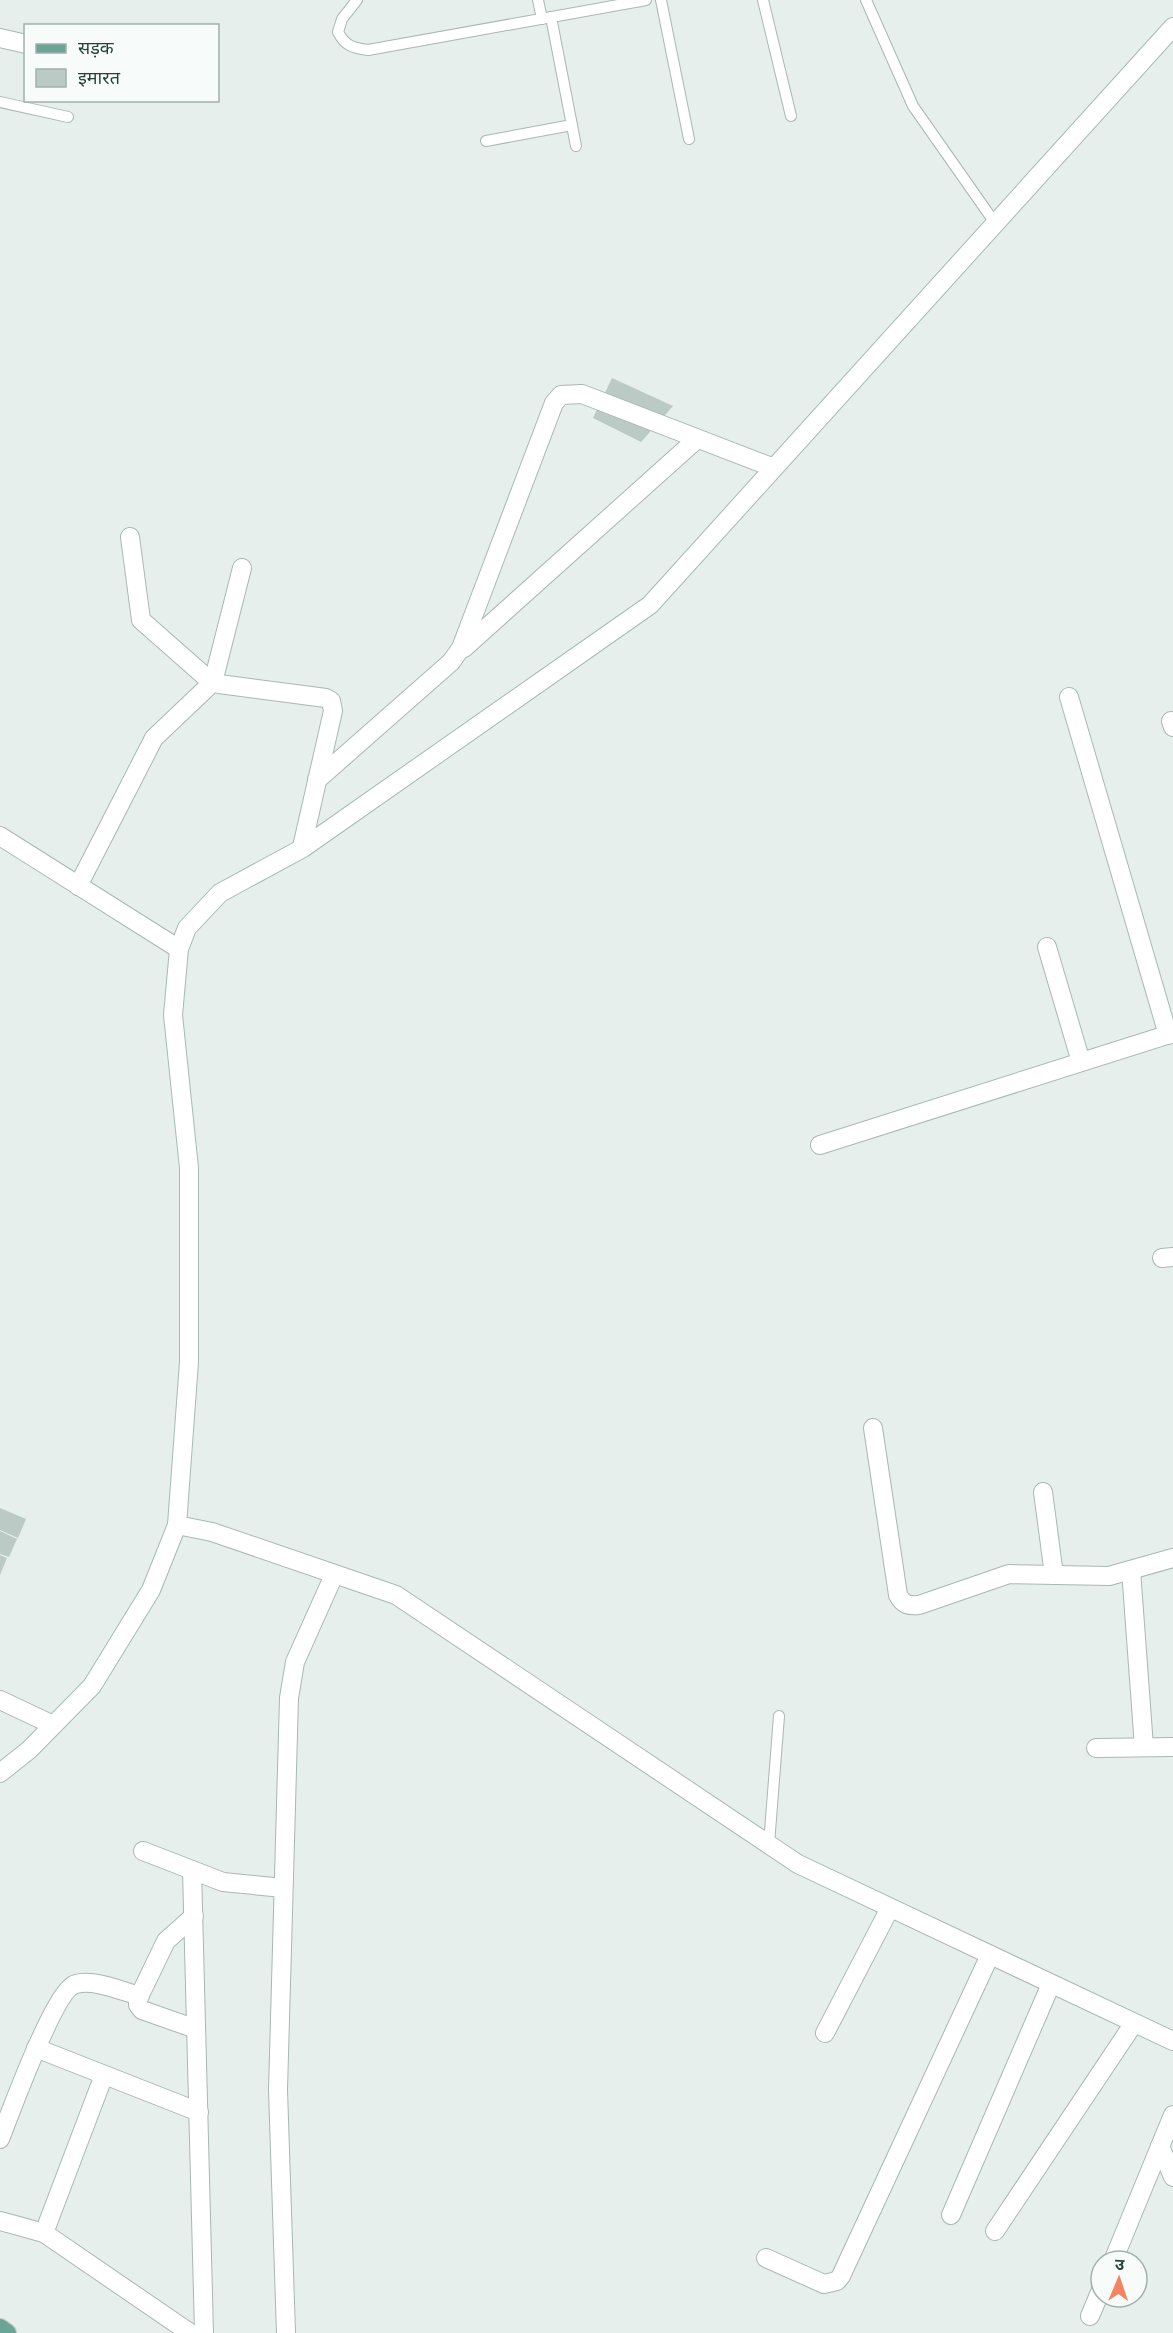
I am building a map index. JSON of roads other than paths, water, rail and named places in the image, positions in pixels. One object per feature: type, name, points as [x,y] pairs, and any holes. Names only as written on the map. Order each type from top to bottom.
[{"type":"main road","points":[[0,2328],[7,2333]]},
{"type":"street","points":[[0,1773],[92,1686],[145,1600],[177,1525],[189,1362],[189,1168],[173,1015],[178,950],[187,928],[220,893],[302,847],[650,605],[1173,27]]},
{"type":"street","points":[[1,45],[24,44]]},
{"type":"street","points":[[454,658],[470,630],[554,403],[561,395],[582,394],[774,468]]},
{"type":"street","points":[[317,780],[697,439]]},
{"type":"street","points":[[130,537],[141,620],[213,682],[326,698],[331,701],[333,711],[302,847]]},
{"type":"street","points":[[78,886],[154,738],[213,682],[242,568]]},
{"type":"street","points":[[820,1145],[1171,1034],[1069,697]]},
{"type":"street","points":[[0,836],[178,950]]},
{"type":"street","points":[[1047,948],[1081,1062]]},
{"type":"street","points":[[873,1428],[898,1595],[902,1603],[911,1606],[919,1605],[1009,1574],[1103,1576],[1173,1558]]},
{"type":"street","points":[[1043,1492],[1054,1575]]},
{"type":"street","points":[[177,1525],[212,1532],[307,1567],[377,1588],[408,1601],[798,1864],[1173,2042]]},
{"type":"street","points":[[1131,1570],[1144,1747]]},
{"type":"street","points":[[286,2333],[278,2090],[291,1678],[334,1575]]},
{"type":"street","points":[[0,1700],[53,1725]]},
{"type":"street","points":[[1096,1748],[1173,1747]]},
{"type":"street","points":[[144,1851],[223,1882],[283,1888]]},
{"type":"street","points":[[192,1870],[204,2333]]},
{"type":"street","points":[[825,2033],[890,1908]]},
{"type":"street","points":[[194,1916],[166,1941],[138,2005],[141,2010],[196,2029]]},
{"type":"street","points":[[766,2258],[824,2284],[837,2281],[841,2276],[990,1955]]},
{"type":"street","points":[[0,2139],[36,2048],[69,1986],[87,1983],[140,1996]]},
{"type":"street","points":[[951,2215],[1051,1984]]},
{"type":"street","points":[[995,2231],[1134,2023]]},
{"type":"street","points":[[36,2048],[199,2112]]},
{"type":"street","points":[[44,2233],[104,2074]]},
{"type":"street","points":[[1118,2249],[1173,2115]]},
{"type":"street","points":[[1161,2146],[1173,2177]]},
{"type":"street","points":[[0,2221],[44,2233],[190,2333]]},
{"type":"street","points":[[1090,2316],[1093,2309]]},
{"type":"lane","points":[[357,0],[342,18],[338,32],[343,42],[353,48],[368,50],[646,0]]},
{"type":"lane","points":[[538,0],[547,18],[576,146]]},
{"type":"lane","points":[[662,0],[689,140]]},
{"type":"lane","points":[[763,0],[791,116]]},
{"type":"lane","points":[[866,0],[913,106],[996,223]]},
{"type":"lane","points":[[0,102],[68,117]]},
{"type":"lane","points":[[486,141],[572,125]]},
{"type":"lane","points":[[769,1844],[779,1716]]}]
